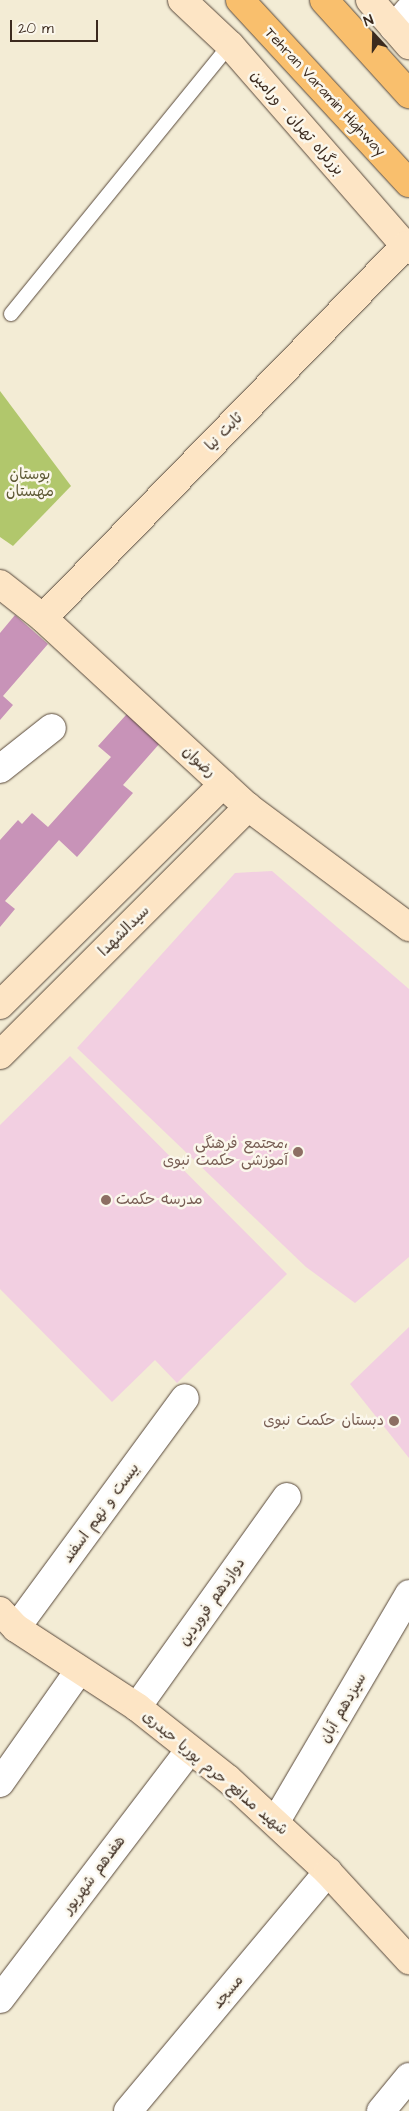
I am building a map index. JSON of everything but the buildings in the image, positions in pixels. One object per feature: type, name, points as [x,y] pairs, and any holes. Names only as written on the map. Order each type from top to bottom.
[{"type":"highway","name":"Tehran Varamin Highway","points":[[240,0],[409,184]]},
{"type":"highway","points":[[324,0],[409,94]]},
{"type":"main road","name":"بزرگراه تهران - ورامین","points":[[182,0],[230,45],[407,248]]},
{"type":"main road","points":[[370,0],[404,28]]},
{"type":"main road","name":"ثابت نیا","points":[[43,618],[407,248]]},
{"type":"main road","name":"رضوان","points":[[0,584],[43,618],[248,807],[409,927]]},
{"type":"main road","points":[[0,1006],[223,784]]},
{"type":"main road","name":"سیدالشهدا","points":[[0,1056],[248,807]]},
{"type":"main road","name":"شهید مدافع حرم پوریا حیدری","points":[[8,1620],[78,1672],[137,1707],[188,1751],[276,1821],[328,1872],[409,1960]]},
{"type":"street","points":[[0,769],[52,728]]},
{"type":"street","name":"بیست و نهم اسفند","points":[[8,1620],[185,1398]]},
{"type":"street","name":"دوازدهم فروردین","points":[[137,1707],[287,1497]]},
{"type":"street","name":"سیزدهم آبان","points":[[276,1821],[409,1594]]},
{"type":"street","points":[[0,1783],[78,1672]]},
{"type":"street","name":"هفدهم شهریور","points":[[0,1999],[188,1751]]},
{"type":"street","name":"مسجد","points":[[128,2111],[328,1872]]},
{"type":"street","points":[[381,2111],[409,2076]]},
{"type":"lane","points":[[11,314],[230,45]]},
{"type":"shaded area","name":"مجتمع‌ فرهنگی، آموزشی حکمت نبوی","points":[[272,871],[409,989],[409,1257],[355,1303],[306,1267],[77,1048],[235,873]]},
{"type":"shaded area","name":"مدرسه حکمت","points":[[70,1056],[287,1274],[177,1383],[155,1360],[112,1402],[0,1289],[0,1125]]},
{"type":"shaded area","name":"دبستان حکمت نبوی","points":[[409,1327],[409,1458],[350,1384]]},
{"type":"green space","name":"بوستان مهستان","points":[[0,391],[71,486],[13,546],[0,537]]},
{"type":"place","name":"مجتمع‌ فرهنگی، آموزشی حکمت نبوی","points":[[298,1152]]},
{"type":"place","name":"مدرسه حکمت","points":[[106,1200]]},
{"type":"place","name":"دبستان حکمت نبوی","points":[[394,1421]]}]
